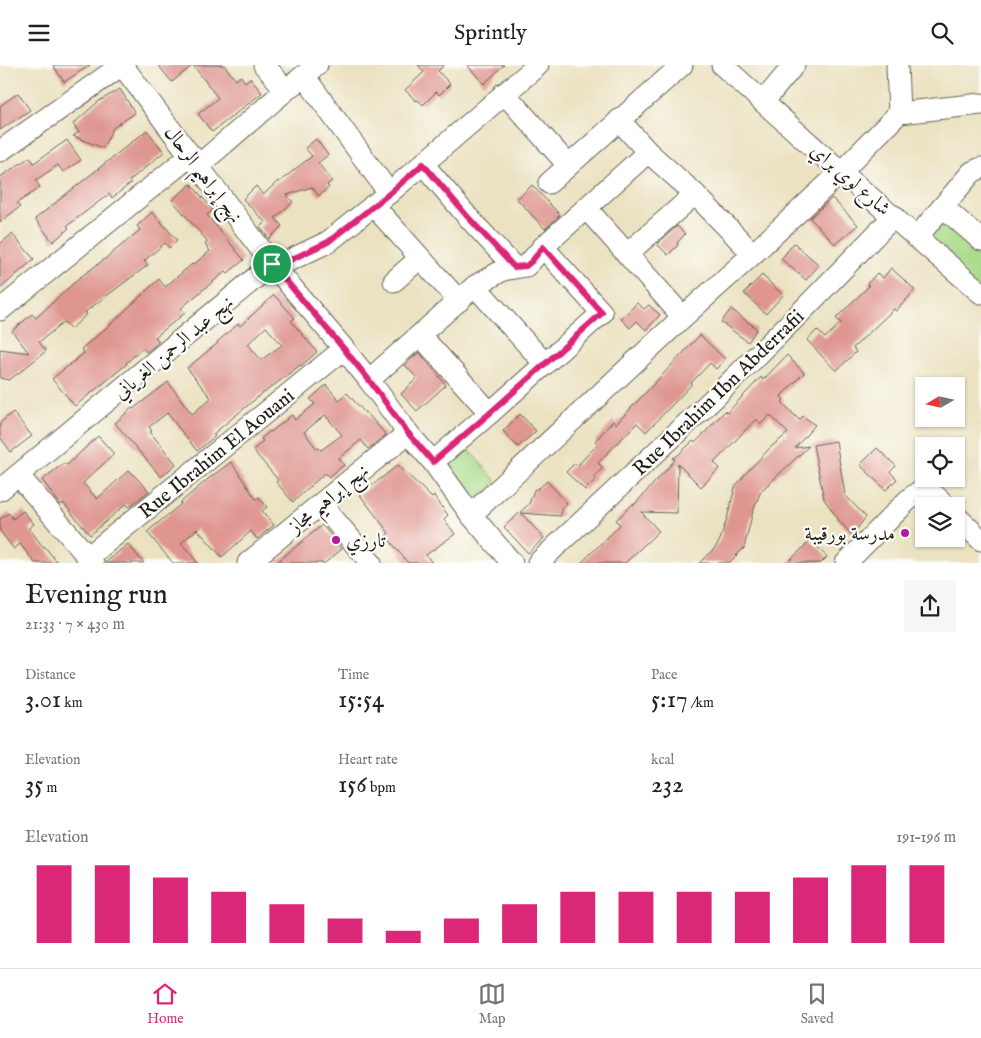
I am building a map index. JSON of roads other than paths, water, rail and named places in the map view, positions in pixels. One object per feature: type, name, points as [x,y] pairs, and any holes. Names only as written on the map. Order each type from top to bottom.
[{"type":"street","points":[[0,151],[122,65]]},
{"type":"street","name":"نهج إبراهيم الرحال","points":[[122,65],[272,264],[369,380],[408,433],[433,462],[470,515],[512,563]]},
{"type":"street","points":[[264,65],[286,90]]},
{"type":"street","name":"نهج عبد الرحمن الغرياني","points":[[0,491],[272,264],[286,262],[328,242],[423,164],[538,65]]},
{"type":"street","points":[[549,183],[682,65]]},
{"type":"street","name":"شارع لوي براي","points":[[722,65],[981,293]]},
{"type":"street","points":[[763,101],[794,65]]},
{"type":"street","points":[[897,65],[899,113]]},
{"type":"street","points":[[0,310],[310,70],[381,199],[420,258],[459,301]]},
{"type":"street","points":[[504,93],[568,165]]},
{"type":"street","points":[[470,515],[683,317],[754,254],[899,113],[981,104]]},
{"type":"street","points":[[619,120],[648,152],[695,194],[754,254]]},
{"type":"street","points":[[369,380],[475,286],[503,270],[526,266],[543,247],[648,152]]},
{"type":"street","points":[[423,164],[514,267]]},
{"type":"street","points":[[917,237],[972,172],[981,168]]},
{"type":"street","points":[[627,254],[695,194]]},
{"type":"street","points":[[943,207],[981,240]]},
{"type":"street","points":[[586,208],[683,317]]},
{"type":"street","name":"Rue Ibrahim Ibn Abderrafii","points":[[538,563],[721,391],[894,216]]},
{"type":"street","points":[[433,462],[602,313],[543,247]]},
{"type":"street","points":[[394,281],[420,258]]},
{"type":"street","points":[[475,286],[545,364]]},
{"type":"street","points":[[420,335],[490,413]]},
{"type":"street","name":"Rue Ibrahim El Aouani","points":[[90,560],[344,349]]},
{"type":"street","name":"نهج إبراهيم مجاز","points":[[248,563],[408,433]]},
{"type":"street","points":[[19,476],[90,560]]},
{"type":"street","points":[[846,563],[908,500],[920,491],[927,491],[936,497]]},
{"type":"street","points":[[321,504],[370,563]]},
{"type":"street","points":[[965,525],[981,540]]},
{"type":"place","name":"مدرسة بورقيبة","points":[[905,533]]},
{"type":"place","name":"تارزي","points":[[336,540]]}]
